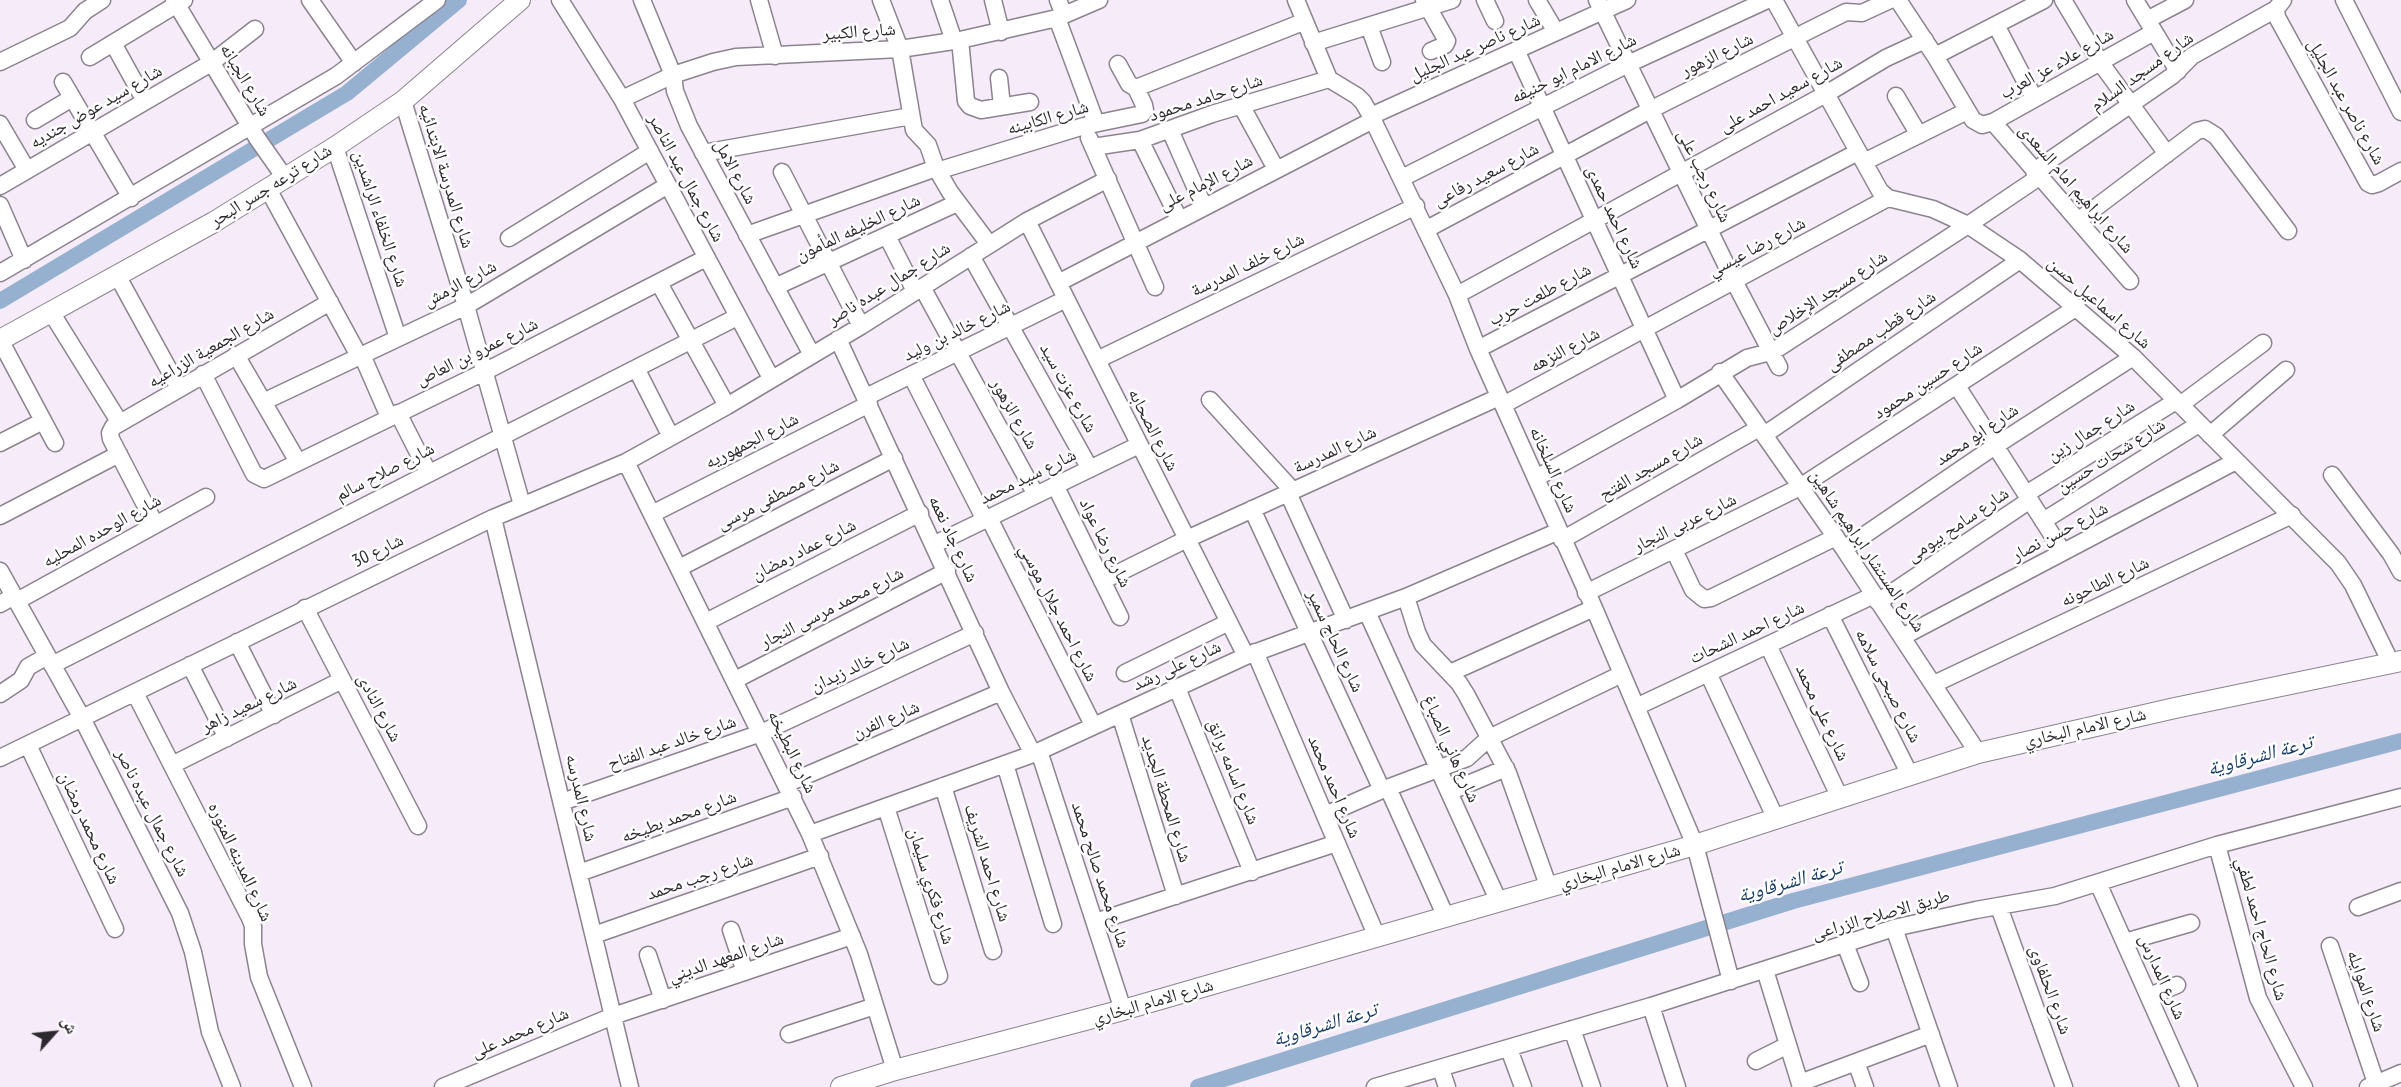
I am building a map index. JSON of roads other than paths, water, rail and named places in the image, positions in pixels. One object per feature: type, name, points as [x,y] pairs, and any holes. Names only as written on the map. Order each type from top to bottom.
[{"type":"street","points":[[0,62],[70,28],[85,11],[102,0]]},
{"type":"street","points":[[310,0],[354,63]]},
{"type":"street","points":[[0,273],[131,198],[254,133],[354,63],[436,0]]},
{"type":"street","name":"شارع ترعه جسر البحر","points":[[0,340],[214,222],[268,189],[280,171],[335,147],[403,100],[520,0]]},
{"type":"street","name":"شارع جمال عبد الناصر","points":[[560,0],[622,99],[771,378]]},
{"type":"street","name":"شارع الامل","points":[[642,0],[673,75],[681,109],[812,355]]},
{"type":"street","points":[[759,0],[775,56]]},
{"type":"street","points":[[881,0],[900,49],[914,130],[928,146],[936,170],[957,203],[989,244]]},
{"type":"street","points":[[940,0],[957,41],[966,101],[975,109],[1030,102]]},
{"type":"street","points":[[993,0],[1001,32]]},
{"type":"street","name":"شارع الكبير","points":[[622,99],[673,75],[736,57],[900,49],[957,41],[1001,32],[1099,0]]},
{"type":"street","points":[[1296,0],[1303,22],[1329,80]]},
{"type":"street","points":[[1313,43],[1369,26],[1427,4],[1452,0]]},
{"type":"street","points":[[1485,0],[1495,21]]},
{"type":"street","points":[[1537,0],[1556,32]]},
{"type":"street","name":"شارع ناصر عبد الجليل","points":[[1372,118],[1556,32],[1599,6],[1628,0]]},
{"type":"street","name":"شارع الامام ابو حنيفه","points":[[1402,178],[1628,63],[1767,0]]},
{"type":"street","points":[[1774,0],[1880,191],[1888,198]]},
{"type":"street","points":[[1935,56],[2044,0]]},
{"type":"street","points":[[2063,0],[2100,62],[2167,154]]},
{"type":"street","points":[[2135,0],[2178,71]]},
{"type":"street","name":"شارع علاء عز العرب","points":[[1861,157],[1919,135],[1979,119],[2034,98],[2100,62],[2185,0]]},
{"type":"street","points":[[2344,0],[2401,112]]},
{"type":"street","name":"شارع الزهور","points":[[1564,156],[1650,110],[1846,12],[1862,13],[1899,1]]},
{"type":"street","name":"شارع ابراهيم امام السعدى","points":[[1899,1],[1979,119],[2036,174],[2130,281]]},
{"type":"street","points":[[90,57],[178,2]]},
{"type":"street","name":"شارع الجبانه","points":[[178,2],[211,63],[280,171]]},
{"type":"street","points":[[1427,4],[1447,41],[1445,45],[1431,51]]},
{"type":"street","name":"شارع ناصر عبد الجليل","points":[[2279,4],[2277,17],[2368,183],[2372,185],[2379,183],[2401,171]]},
{"type":"street","name":"شارع مسجد السلام","points":[[2036,174],[2178,71],[2192,56],[2279,4]]},
{"type":"street","name":"شارع رجب على","points":[[1599,6],[1775,360]]},
{"type":"street","points":[[1060,11],[1090,125],[1093,147],[1155,287]]},
{"type":"street","points":[[1118,64],[1129,84],[1136,88],[1303,22]]},
{"type":"street","points":[[1996,25],[2034,98]]},
{"type":"street","points":[[1369,26],[1382,62]]},
{"type":"street","name":"شارع سيد عوض جنديه","points":[[0,186],[211,63],[255,29]]},
{"type":"street","name":"شارع سعيد احمد على","points":[[1457,295],[1826,94],[1886,58],[1924,40]]},
{"type":"street","points":[[113,44],[145,101]]},
{"type":"street","name":"شارع احمد حمدى","points":[[1516,50],[1677,400]]},
{"type":"street","points":[[999,78],[1002,106]]},
{"type":"street","name":"شارع حامد محمود","points":[[1093,147],[1140,140],[1241,105],[1329,80]]},
{"type":"street","name":"شارع السلخانه","points":[[1329,80],[1364,102],[1457,295],[1478,349],[1622,674],[1695,846],[1731,981]]},
{"type":"street","points":[[63,82],[131,198]]},
{"type":"street","name":"شارع الكابينه","points":[[747,235],[804,213],[936,170],[1090,125],[1142,114],[1145,110],[1144,105],[1136,88]]},
{"type":"street","points":[[1896,96],[1919,135]]},
{"type":"street","points":[[35,120],[72,98]]},
{"type":"street","name":"شارع المدرسة الابتدائيه","points":[[403,100],[522,506]]},
{"type":"street","points":[[1241,105],[1276,169]]},
{"type":"street","points":[[703,153],[911,116]]},
{"type":"street","name":"شارع الإمام على","points":[[1058,283],[1372,118]]},
{"type":"street","points":[[0,124],[27,170]]},
{"type":"street","points":[[2078,221],[2197,131],[2205,129],[2216,135],[2288,231]]},
{"type":"street","points":[[1170,130],[1204,207]]},
{"type":"street","points":[[1140,140],[1179,219]]},
{"type":"street","name":"شارع الخلفاء الراشدين","points":[[335,147],[398,338]]},
{"type":"street","points":[[510,238],[650,151]]},
{"type":"street","name":"شارع سعيد رفاعى","points":[[1427,229],[1564,156]]},
{"type":"street","name":"شارع طلعت حرب","points":[[1478,349],[1619,275],[1861,157]]},
{"type":"street","points":[[782,172],[861,326]]},
{"type":"street","name":"شارع مسجد الإخلاص","points":[[1536,478],[1677,400],[1720,372],[1747,358],[1775,360],[1968,225],[2036,174]]},
{"type":"street","name":"شارع جمال عبده ناصر","points":[[771,378],[861,326],[1027,221],[1108,179]]},
{"type":"street","name":"شارع الرمش","points":[[263,402],[465,306],[668,185]]},
{"type":"street","points":[[268,189],[428,472]]},
{"type":"street","name":"شارع اسماعيل حسن","points":[[1888,198],[1933,209],[1968,225],[2020,260],[2133,357],[2292,515],[2346,573],[2396,662]]},
{"type":"street","name":"شارع رضا عيسي","points":[[1645,329],[1888,198]]},
{"type":"street","name":"شارع الخليفه المأمون","points":[[775,288],[957,203]]},
{"type":"street","points":[[0,205],[24,260]]},
{"type":"street","name":"شارع خلف المدرسة","points":[[1097,360],[1416,206]]},
{"type":"street","name":"شارع الصحابه","points":[[1027,221],[1229,622],[1250,654]]},
{"type":"street","name":"شارع الزهور","points":[[887,236],[957,352],[1036,495]]},
{"type":"street","name":"شارع عزت سيد","points":[[971,256],[1089,469]]},
{"type":"street","name":"شارع عمرو بن العاص","points":[[203,374],[254,474],[264,479],[484,372],[706,258]]},
{"type":"street","name":"شارع قطب مصطفى","points":[[1762,432],[2020,260]]},
{"type":"street","points":[[117,274],[179,388]]},
{"type":"street","points":[[659,283],[727,406]]},
{"type":"street","name":"شارع خالد بن وليد","points":[[867,401],[911,375],[1066,299]]},
{"type":"street","name":"شارع الجمعية الزراعيه","points":[[116,425],[330,302]]},
{"type":"street","name":"شارع حسين محمود","points":[[1800,487],[2077,307]]},
{"type":"street","points":[[51,312],[116,425],[110,436],[155,524]]},
{"type":"street","name":"شارع صلاح سالم","points":[[0,694],[21,680],[28,667],[50,660],[637,370],[737,317]]},
{"type":"street","name":"شارع النزهه","points":[[1501,401],[1645,329]]},
{"type":"street","name":"شارع جاد نعمه","points":[[838,339],[1001,692],[1036,753]]},
{"type":"street","points":[[0,340],[56,443]]},
{"type":"street","name":"شارع جمال زين","points":[[2028,497],[2178,403],[2263,343]]},
{"type":"street","points":[[236,355],[298,462]]},
{"type":"street","name":"شارع ابو محمد","points":[[1674,550],[1694,591],[1704,599],[1711,598],[1840,543],[2133,357]]},
{"type":"street","points":[[637,370],[671,437]]},
{"type":"street","name":"شارع شحات حسين","points":[[2043,521],[2205,430],[2286,370]]},
{"type":"street","name":"شارع المستشار ابراهيم شاهين","points":[[1720,372],[1840,543],[1978,753]]},
{"type":"street","name":"شارع احمد جلال موسي","points":[[911,375],[1093,725]]},
{"type":"street","name":"شارع 30","points":[[0,758],[494,518],[626,462],[727,406],[771,378]]},
{"type":"street","points":[[1957,386],[2063,552]]},
{"type":"street","points":[[1210,400],[1290,492],[1346,620]]},
{"type":"street","name":"شارع الجمهوريه","points":[[652,514],[867,401]]},
{"type":"street","name":"شارع المدرسة","points":[[1102,581],[1252,509],[1501,401]]},
{"type":"street","points":[[0,444],[43,421]]},
{"type":"street","name":"شارع مسجد الفتح","points":[[1561,536],[1762,432]]},
{"type":"street","name":"شارع سيد محمد","points":[[934,544],[1139,445]]},
{"type":"street","points":[[0,516],[119,454]]},
{"type":"street","name":"شارع مصطفى مرسى","points":[[679,568],[894,458]]},
{"type":"street","name":"شارع حسن نصار","points":[[1902,638],[2236,461]]},
{"type":"street","name":"شارع البطيخه","points":[[626,462],[820,856],[852,936],[895,1070]]},
{"type":"street","points":[[2332,475],[2391,554],[2401,572]]},
{"type":"street","name":"شارع رضا عواد","points":[[1055,485],[1120,617]]},
{"type":"street","name":"شارع عربى النجار","points":[[1450,673],[1590,601],[1674,550],[1800,487]]},
{"type":"street","name":"شارع الوحده المحليه","points":[[10,600],[206,497]]},
{"type":"street","name":"شارع سامح بيومى","points":[[1876,598],[2028,497]]},
{"type":"street","name":"شارع الحاج سمير","points":[[1252,509],[1446,917]]},
{"type":"street","name":"شارع عماد رمضان","points":[[706,622],[920,513]]},
{"type":"street","name":"شارع الطاحونه","points":[[1934,684],[2292,515]]},
{"type":"street","name":"شارع المدرسه","points":[[494,518],[630,1087]]},
{"type":"street","name":"شارع على رشد","points":[[810,834],[1036,753],[1250,654],[1346,620],[1561,536]]},
{"type":"street","name":"شارع جمال عبده ناصر","points":[[0,571],[10,600],[50,660],[82,718],[180,913],[193,952],[210,1032],[232,1087]]},
{"type":"street","name":"شارع محمد مرسى النجار","points":[[735,680],[947,572]]},
{"type":"street","points":[[1406,597],[1423,645],[1450,673],[1466,694],[1506,768],[1517,793],[1549,888]]},
{"type":"street","name":"شارع احمد الشحات","points":[[1636,707],[1830,615],[1876,598]]},
{"type":"street","name":"شارع النادى","points":[[305,608],[418,826]]},
{"type":"street","name":"شارع هاني الصباغ","points":[[1367,612],[1499,902]]},
{"type":"street","name":"شارع صبحى سلامه","points":[[1830,615],[1910,775]]},
{"type":"street","points":[[1125,673],[1229,622]]},
{"type":"street","name":"شارع خالد زيدان","points":[[761,733],[975,633]]},
{"type":"street","points":[[237,642],[274,715]]},
{"type":"street","name":"شارع على محمد","points":[[1768,645],[1840,798]]},
{"type":"street","name":"شارع احمد محمد","points":[[1250,654],[1325,815],[1377,937]]},
{"type":"street","name":"شارع الامام البخاري","points":[[842,1087],[895,1070],[1124,1010],[1695,846],[1978,753],[2175,708],[2396,662]]},
{"type":"street","points":[[190,665],[227,738]]},
{"type":"street","points":[[1708,673],[1776,819]]},
{"type":"street","points":[[1325,815],[1467,758],[1489,738],[1622,674]]},
{"type":"street","name":"شارع سعيد زاهر","points":[[172,765],[342,680]]},
{"type":"street","name":"شارع اسامه برانق","points":[[1177,688],[1252,872]]},
{"type":"street","name":"شارع الفرن","points":[[790,791],[1001,692]]},
{"type":"street","name":"شارع المدينه المنوره","points":[[135,693],[250,918],[259,977],[303,1087]]},
{"type":"street","name":"شارع المحطة الجديد","points":[[1120,714],[1176,896]]},
{"type":"street","name":"شارع خالد عبد الفتاح","points":[[562,802],[761,733]]},
{"type":"street","name":"شارع محمد رمضان","points":[[28,745],[115,928]]},
{"type":"street","name":"شارع محمد صالح محمد","points":[[1036,753],[1124,1010]]},
{"type":"street","points":[[1005,764],[1053,924]]},
{"type":"street","points":[[1449,792],[1506,768]]},
{"type":"street","name":"شارع احمد الشريف","points":[[944,786],[993,951]]},
{"type":"street","name":"شارع محمد بطيخه","points":[[579,873],[790,791]]},
{"type":"street","name":"طريق الاصلاح الزراعى","points":[[1375,1087],[1651,1006],[1894,928],[2055,896],[2217,845],[2401,797]]},
{"type":"street","name":"شارع فكري سليمان","points":[[886,807],[939,976]]},
{"type":"street","points":[[1095,922],[1337,843]]},
{"type":"street","name":"شارع الحاج احمد لطفي","points":[[2217,845],[2258,998],[2304,1087]]},
{"type":"street","name":"شارع رجب محمد","points":[[594,935],[820,856]]},
{"type":"street","name":"شارع المدارس","points":[[2098,883],[2189,1087]]},
{"type":"street","points":[[2358,907],[2401,891]]},
{"type":"street","name":"شارع الحلفاوى","points":[[1999,906],[2064,1087]]},
{"type":"street","points":[[2125,942],[2191,922]]},
{"type":"street","points":[[1894,928],[1949,1087]]},
{"type":"street","points":[[731,930],[745,972]]},
{"type":"street","name":"شارع المعهد الديني","points":[[613,1016],[852,936]]},
{"type":"street","points":[[1845,944],[1860,982]]},
{"type":"street","name":"شارع الموايله","points":[[2330,946],[2372,1085]]},
{"type":"street","points":[[648,955],[663,1000]]},
{"type":"street","points":[[1765,970],[1800,1085],[1931,1034]]},
{"type":"street","points":[[2149,996],[2177,985]]},
{"type":"street","points":[[789,1034],[875,1006]]},
{"type":"street","points":[[1651,1006],[1677,1087]]},
{"type":"street","name":"شارع محمد على","points":[[443,1087],[613,1016]]},
{"type":"street","points":[[1572,1029],[1592,1087]]},
{"type":"street","points":[[1756,1061],[1788,1045]]},
{"type":"street","points":[[1509,1049],[1523,1087]]},
{"type":"street","points":[[1856,1062],[1865,1087]]},
{"type":"street","points":[[1441,1069],[1448,1087]]},
{"type":"street","points":[[2372,1085],[2401,1073]]},
{"type":"waterway","points":[[0,301],[347,93],[459,0]]},
{"type":"waterway","name":"ترعة الشرقاوية","points":[[1198,1087],[1793,901],[2401,741]]}]
